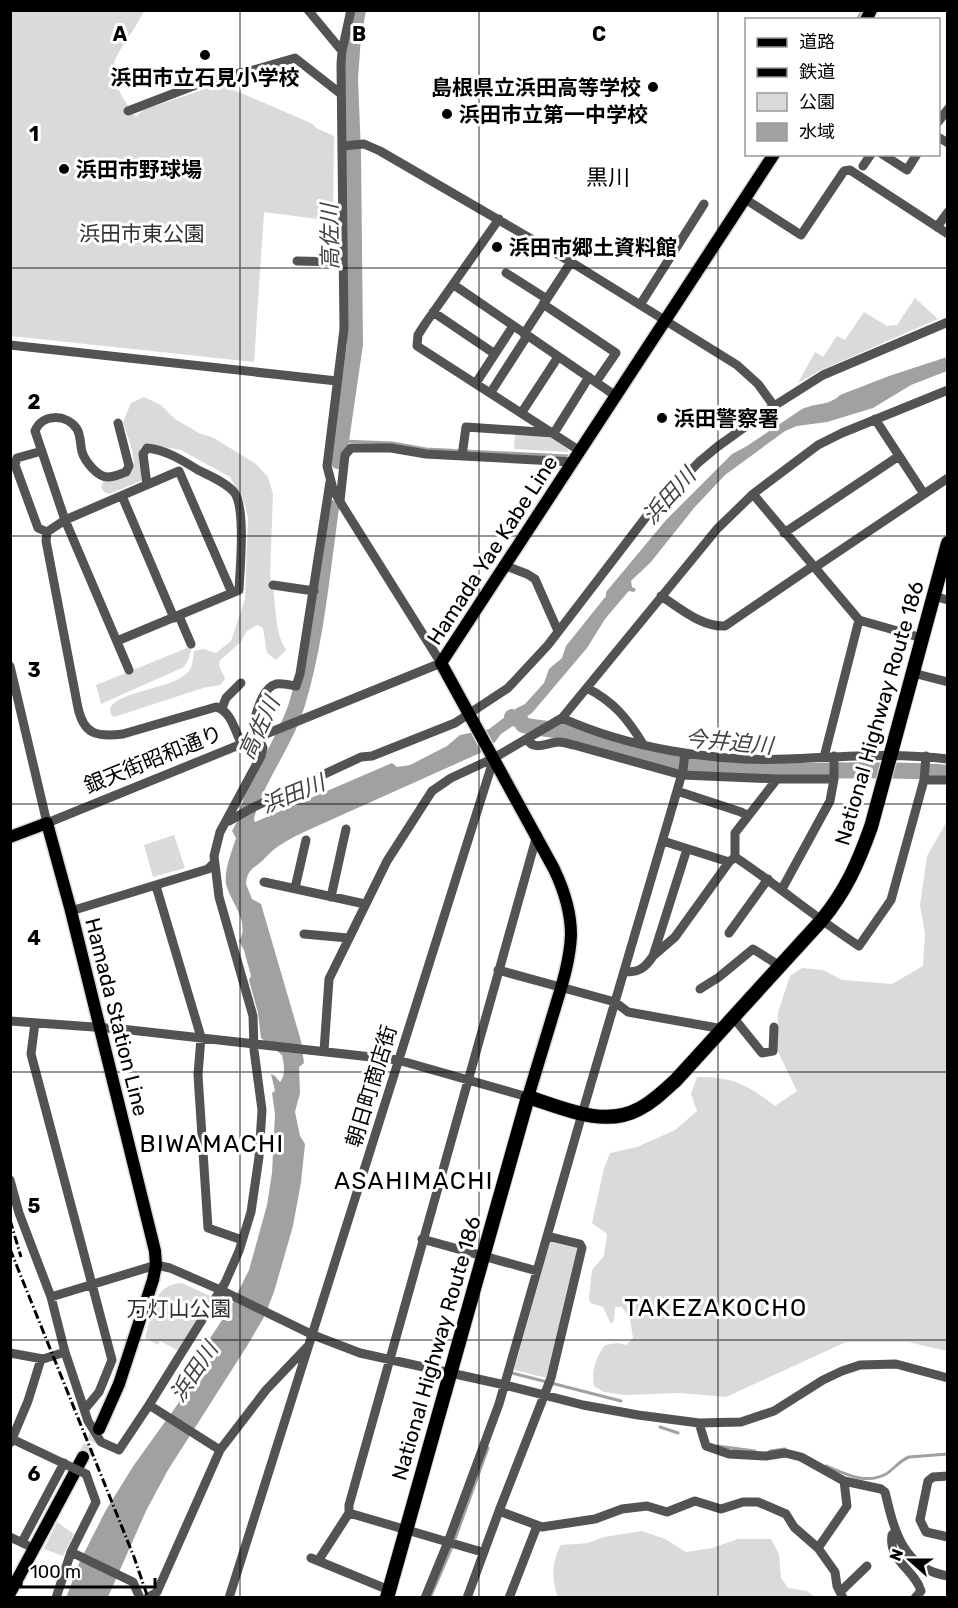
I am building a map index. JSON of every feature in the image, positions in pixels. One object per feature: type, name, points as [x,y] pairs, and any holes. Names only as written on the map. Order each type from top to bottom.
[{"type":"highway","name":"National Highway Route 186","points":[[388,1594],[528,1097],[582,1114],[603,1117],[621,1116],[638,1110],[655,1099],[676,1080],[842,895],[858,864],[871,827],[948,543]]},
{"type":"main road","name":"Hamada Yae Kabe Line","points":[[528,1097],[561,987],[570,948],[570,917],[562,886],[537,835],[441,663],[773,156]]},
{"type":"main road","points":[[10,837],[46,823]]},
{"type":"main road","name":"Hamada Station Line","points":[[46,823],[71,911],[98,1028],[153,1242],[156,1264],[126,1363],[99,1429]]},
{"type":"main road","points":[[10,1593],[83,1457]]},
{"type":"street","points":[[308,10],[342,51]]},
{"type":"street","points":[[351,10],[342,51],[343,349],[327,465],[330,482],[339,501],[441,663]]},
{"type":"street","points":[[128,111],[214,78],[250,71],[295,58],[341,94]]},
{"type":"street","points":[[344,146],[364,144],[380,151],[571,262],[746,373],[758,384],[774,406]]},
{"type":"street","points":[[863,166],[870,156]]},
{"type":"street","points":[[885,156],[907,170],[916,156]]},
{"type":"street","points":[[745,199],[801,235],[844,171],[850,170],[948,234]]},
{"type":"street","points":[[640,305],[704,204]]},
{"type":"street","points":[[937,227],[948,212]]},
{"type":"street","points":[[499,219],[433,312],[418,336],[417,346],[554,433],[577,456]]},
{"type":"street","points":[[297,261],[343,262]]},
{"type":"street","points":[[491,392],[571,262]]},
{"type":"street","points":[[506,273],[616,353],[592,380],[554,433]]},
{"type":"street","points":[[454,285],[616,396]]},
{"type":"street","points":[[433,312],[495,354]]},
{"type":"street","points":[[226,822],[361,757],[372,756],[434,733],[470,715],[508,688],[558,631],[633,533],[674,488],[717,447],[774,406],[823,375],[948,322]]},
{"type":"street","points":[[476,382],[513,326]]},
{"type":"street","points":[[10,345],[337,381]]},
{"type":"street","points":[[522,412],[558,357]]},
{"type":"street","points":[[324,1051],[329,979],[387,861],[432,791],[451,778],[527,739],[562,718],[717,529],[753,494],[818,445],[948,390]]},
{"type":"street","points":[[118,423],[129,466],[126,472],[109,477],[99,474],[85,459],[76,429],[71,423],[62,418],[49,418],[38,424],[35,431],[65,520],[129,670]]},
{"type":"street","points":[[875,419],[924,494]]},
{"type":"street","points":[[462,452],[466,427],[554,433]]},
{"type":"street","points":[[117,641],[239,590],[240,504],[232,490],[163,451],[147,448],[143,453],[147,485]]},
{"type":"street","points":[[339,501],[345,455],[348,449],[390,448],[426,454],[462,452],[577,456]]},
{"type":"street","points":[[42,451],[17,458],[15,465],[38,528],[47,532]]},
{"type":"street","points":[[784,533],[899,456]]},
{"type":"street","points":[[191,465],[65,520],[47,532],[46,541],[80,719],[86,729],[95,734],[109,736],[123,734],[216,707],[222,708],[227,714],[242,743]]},
{"type":"street","points":[[179,471],[232,593]]},
{"type":"street","points":[[661,596],[699,620],[725,626],[948,478]]},
{"type":"street","points":[[10,1180],[19,1213],[51,1297],[65,1352],[88,1421],[101,1442],[119,1450],[151,1406],[223,1291],[251,1212],[262,1110],[257,1044],[252,1008],[219,897],[214,863],[220,832],[261,756],[263,748],[253,724],[262,700],[269,689],[278,684],[296,686],[300,674],[330,482]]},
{"type":"street","points":[[753,494],[859,620],[921,638]]},
{"type":"street","points":[[122,496],[191,644]]},
{"type":"street","points":[[506,566],[535,579],[558,631]]},
{"type":"street","points":[[273,585],[314,591]]},
{"type":"street","points":[[933,596],[948,600]]},
{"type":"street","points":[[782,889],[830,801],[834,777],[830,758],[859,620]]},
{"type":"street","name":"銀天街昭和通り","points":[[46,823],[441,663]]},
{"type":"street","points":[[10,666],[46,823]]},
{"type":"street","points":[[913,673],[948,682]]},
{"type":"street","points":[[222,708],[226,698],[242,683]]},
{"type":"street","points":[[587,688],[623,714],[643,744]]},
{"type":"street","points":[[562,718],[643,744],[685,754],[783,759],[948,759]]},
{"type":"street","points":[[527,739],[535,746],[564,742],[683,772],[777,779],[834,777]]},
{"type":"street","points":[[424,1598],[448,1542],[505,1385],[683,772],[685,754]]},
{"type":"street","name":"朝日町商店街","points":[[230,1598],[493,756]]},
{"type":"street","points":[[663,841],[732,859],[768,879],[821,921],[859,945],[891,900],[924,778],[925,759]]},
{"type":"street","points":[[924,778],[948,780]]},
{"type":"street","points":[[624,970],[644,968],[653,956],[675,937],[732,859],[735,832],[777,779]]},
{"type":"street","points":[[677,791],[748,816]]},
{"type":"street","points":[[331,897],[346,829]]},
{"type":"street","points":[[388,1594],[315,1559],[349,1513],[349,1505],[388,1360],[537,835]]},
{"type":"street","points":[[295,888],[306,840]]},
{"type":"street","points":[[653,956],[687,849]]},
{"type":"street","points":[[71,911],[208,869],[214,863]]},
{"type":"street","points":[[729,933],[768,879]]},
{"type":"street","points":[[264,882],[365,904]]},
{"type":"street","points":[[156,886],[201,1037],[198,1075],[208,1228],[242,1240]]},
{"type":"street","points":[[304,934],[348,938]]},
{"type":"street","points":[[700,989],[719,977],[753,949],[780,966]]},
{"type":"street","points":[[498,970],[615,1002],[628,1012],[723,1029]]},
{"type":"street","points":[[733,1017],[762,1053],[773,1051],[774,1028]]},
{"type":"street","points":[[10,1021],[201,1037],[398,1059],[528,1097]]},
{"type":"street","points":[[35,1023],[31,1054],[112,1360],[99,1392],[85,1408]]},
{"type":"street","points":[[467,1598],[483,1551],[551,1378],[582,1248],[580,1245],[547,1236]]},
{"type":"street","points":[[422,1239],[537,1271]]},
{"type":"street","points":[[51,1297],[156,1264],[223,1291],[313,1335],[360,1353],[611,1411],[699,1423],[741,1422],[763,1416],[789,1403],[823,1380],[860,1365],[896,1364],[948,1378]]},
{"type":"street","points":[[147,1598],[157,1592],[220,1450],[266,1390],[309,1346]]},
{"type":"street","points":[[10,1353],[41,1359],[65,1352]]},
{"type":"street","points":[[41,1359],[28,1401],[11,1441],[86,1474],[96,1502],[56,1598]]},
{"type":"street","points":[[151,1406],[220,1450]]},
{"type":"street","points":[[699,1423],[706,1446],[713,1449],[729,1454],[766,1456],[785,1453],[801,1457],[844,1481],[881,1489],[885,1492],[896,1531],[913,1560],[925,1570],[948,1576]]},
{"type":"street","points":[[22,1542],[66,1464]]},
{"type":"street","points":[[948,1476],[933,1477],[928,1481],[920,1520],[926,1532],[948,1537]]},
{"type":"street","points":[[818,1548],[847,1506],[844,1481]]},
{"type":"street","points":[[499,1511],[545,1527],[595,1519],[622,1509],[647,1506],[667,1512],[695,1501],[721,1509],[735,1504],[758,1502],[786,1514],[794,1527],[818,1548],[835,1572],[842,1595]]},
{"type":"street","points":[[349,1513],[483,1551]]},
{"type":"street","points":[[509,1598],[537,1526]]},
{"type":"street","points":[[896,1531],[892,1535],[891,1546],[895,1556],[919,1584],[921,1591],[915,1598]]},
{"type":"street","points":[[10,1537],[34,1548]]},
{"type":"street","points":[[73,1553],[133,1582],[140,1598]]},
{"type":"street","points":[[842,1595],[867,1566]]},
{"type":"green space","name":"浜田市東公園","points":[[10,11],[144,11],[119,52],[114,62],[113,72],[123,98],[136,117],[143,110],[220,84],[313,124],[316,128],[334,136],[333,221],[264,212],[254,362],[11,336]]},
{"type":"green space","points":[[915,298],[938,319],[819,371],[798,383],[815,352],[823,357],[837,336],[845,340],[864,312],[887,326],[897,325]]},
{"type":"green space","points":[[144,397],[161,405],[175,419],[199,433],[214,438],[256,464],[268,477],[273,494],[270,576],[279,633],[286,650],[276,660],[267,653],[263,628],[257,625],[247,631],[241,642],[220,660],[219,665],[225,679],[220,685],[203,688],[114,717],[111,715],[110,708],[124,697],[169,683],[187,673],[192,666],[194,651],[203,649],[216,653],[231,641],[245,599],[248,518],[245,505],[230,477],[181,450],[145,444],[140,448],[143,480],[109,494],[101,487],[103,482],[124,476],[133,467],[133,455],[123,422],[131,403]]},
{"type":"green space","points":[[515,433],[547,435],[568,449],[568,452],[514,449]]},
{"type":"green space","points":[[192,646],[184,667],[101,704],[96,685]]},
{"type":"green space","points":[[947,821],[947,1351],[908,1342],[846,1342],[726,1397],[680,1393],[624,1395],[604,1392],[594,1386],[595,1365],[605,1345],[618,1343],[626,1345],[633,1338],[630,1319],[622,1307],[615,1307],[614,1321],[611,1324],[603,1307],[590,1303],[589,1297],[592,1270],[604,1256],[607,1234],[592,1223],[604,1168],[610,1153],[637,1147],[675,1130],[697,1111],[691,1094],[697,1077],[720,1078],[739,1083],[775,1106],[797,1091],[777,1050],[778,1012],[790,976],[802,968],[823,970],[842,980],[892,984],[923,966],[925,933],[920,905],[927,856]]},
{"type":"green space","points":[[174,835],[185,868],[153,877],[144,845]]},
{"type":"green space","points":[[550,1242],[577,1246],[579,1250],[547,1378],[514,1370]]},
{"type":"green space","name":"万灯山公園","points":[[182,1283],[210,1296],[211,1299],[179,1351],[160,1341],[158,1345],[145,1338],[152,1310],[159,1295],[172,1285]]},
{"type":"green space","points":[[57,1522],[74,1534],[63,1556],[44,1549]]},
{"type":"green space","points":[[642,1531],[665,1539],[686,1552],[712,1548],[738,1539],[771,1539],[779,1554],[781,1578],[788,1588],[807,1591],[815,1597],[558,1597],[554,1584],[554,1571],[561,1545],[588,1543],[604,1537]]},
{"type":"water","name":"浜田川","points":[[947,357],[947,371],[911,385],[873,408],[827,422],[797,426],[785,431],[725,475],[694,508],[651,562],[631,581],[632,587],[636,589],[634,592],[629,591],[605,619],[587,648],[532,713],[501,734],[495,742],[480,753],[293,837],[250,871],[246,884],[252,899],[261,904],[301,1041],[304,1063],[299,1067],[300,1093],[295,1112],[300,1136],[305,1144],[293,1226],[274,1292],[264,1317],[168,1470],[146,1511],[108,1597],[66,1598],[80,1561],[106,1510],[134,1465],[185,1394],[191,1367],[230,1308],[249,1270],[267,1205],[272,1173],[275,1114],[272,1093],[275,1091],[271,1074],[280,1082],[284,1066],[282,1055],[261,1038],[258,1013],[249,980],[251,976],[244,950],[239,941],[243,927],[226,884],[227,866],[236,838],[232,831],[245,807],[252,803],[249,810],[255,822],[392,763],[397,767],[410,765],[447,746],[460,735],[489,729],[525,704],[544,683],[549,669],[562,658],[566,646],[606,596],[606,592],[666,520],[732,454],[802,409],[827,403],[840,395],[889,376]]},
{"type":"waterway","name":"高佐川","points":[[338,461],[355,344],[350,78],[353,37],[358,10]]},
{"type":"waterway","points":[[858,18],[863,10]]},
{"type":"waterway","points":[[342,441],[392,443],[426,449],[568,456]]},
{"type":"waterway","name":"高佐川","points":[[244,826],[254,794],[291,720],[304,680],[318,607],[331,508]]},
{"type":"waterway","name":"今井迫川","points":[[512,717],[521,721],[523,725],[572,733],[700,766],[748,770],[890,770],[948,773]]},
{"type":"waterway","points":[[512,1373],[621,1401]]},
{"type":"waterway","points":[[660,1427],[678,1433]]},
{"type":"waterway","points":[[717,1446],[755,1451]]},
{"type":"waterway","points":[[430,1598],[452,1547],[488,1448]]},
{"type":"waterway","points":[[770,1451],[785,1449]]},
{"type":"waterway","points":[[826,1466],[856,1477],[871,1479],[886,1474],[909,1457],[948,1454]]},
{"type":"tunnel","points":[[83,1457],[99,1429]]},
{"type":"railway","points":[[10,1220],[21,1257]]},
{"type":"railway","points":[[10,1249],[134,1557],[148,1598]]},
{"type":"place","name":"浜田市立石見小学校","points":[[205,55]]},
{"type":"place","name":"島根県立浜田高等学校","points":[[653,87]]},
{"type":"place","name":"浜田市立第一中学校","points":[[447,114]]},
{"type":"place","name":"浜田市野球場","points":[[64,169]]},
{"type":"place","name":"浜田市郷土資料館","points":[[497,247]]},
{"type":"place","name":"浜田警察署","points":[[662,418]]},
{"type":"district","name":"黒川","points":[[608,177]]},
{"type":"district","name":"BIWAMACHI","points":[[212,1144]]},
{"type":"district","name":"ASAHIMACHI","points":[[414,1181]]},
{"type":"district","name":"TAKEZAKOCHO","points":[[716,1308]]}]
